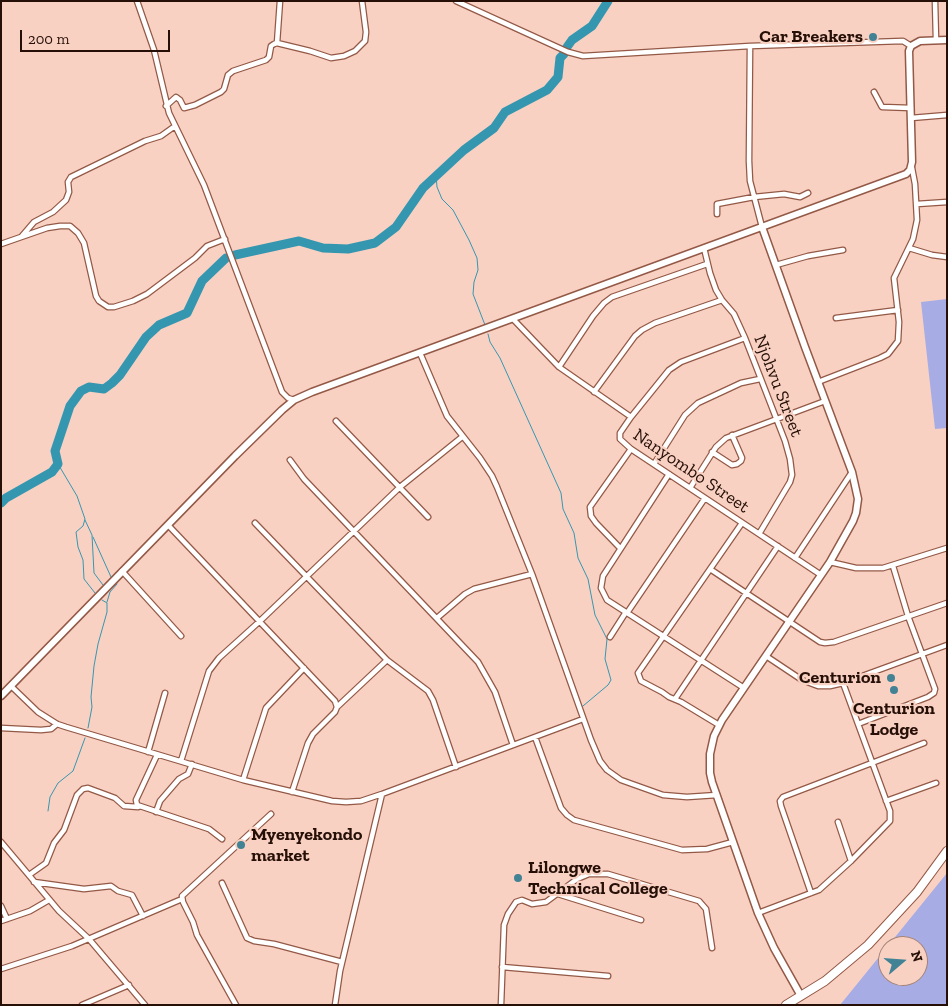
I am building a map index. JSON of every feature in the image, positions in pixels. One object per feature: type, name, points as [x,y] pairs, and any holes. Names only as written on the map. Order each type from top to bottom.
[{"type":"highway","points":[[786,1005],[798,1000],[845,966],[868,946],[917,892],[945,854]]},
{"type":"street","points":[[137,1],[156,58],[166,106],[204,185],[282,392],[288,398],[294,400]]},
{"type":"street","points":[[277,43],[280,1]]},
{"type":"street","points":[[166,106],[176,97],[180,100],[182,106],[187,107],[221,92],[224,89],[228,75],[232,71],[266,60],[271,46],[277,43],[317,52],[331,58],[344,56],[355,51],[360,48],[366,32],[362,1]]},
{"type":"street","points":[[456,1],[568,52],[583,56],[750,46],[903,41],[911,46]]},
{"type":"street","points":[[935,1],[936,40]]},
{"type":"street","points":[[818,382],[888,354],[898,341],[898,310],[894,278],[916,230],[917,204],[912,166],[909,51],[911,46],[920,42],[947,40]]},
{"type":"street","points":[[750,46],[750,181],[762,227],[852,472],[858,499],[856,513],[830,562],[788,621],[719,725],[710,754],[710,773],[758,913],[798,1000]]},
{"type":"street","points":[[874,92],[882,107],[911,108]]},
{"type":"street","points":[[911,118],[947,115]]},
{"type":"street","points":[[22,236],[34,222],[53,212],[66,200],[69,192],[68,182],[71,177],[145,141],[161,136],[175,126]]},
{"type":"street","points":[[1,696],[268,423],[294,400],[902,176],[912,166]]},
{"type":"street","points":[[717,214],[717,204],[784,194],[800,197],[808,193]]},
{"type":"street","points":[[917,204],[947,202]]},
{"type":"street","points":[[1,244],[22,236],[60,226],[70,226],[84,243],[96,296],[103,305],[114,307],[147,294],[188,264],[207,246],[225,239]]},
{"type":"street","name":"Njohvu Street","points":[[704,248],[707,264],[716,290],[734,314],[776,418],[790,459],[792,475],[787,490],[759,534]]},
{"type":"street","points":[[909,248],[932,255],[947,257]]},
{"type":"street","points":[[776,265],[808,256],[843,250]]},
{"type":"street","points":[[559,367],[592,316],[612,297],[707,264]]},
{"type":"street","points":[[594,392],[635,336],[642,330],[655,323],[722,300]]},
{"type":"street","points":[[836,318],[898,310]]},
{"type":"street","name":"Nanyombo Street","points":[[513,319],[559,367],[631,417],[620,436],[622,442],[821,575]]},
{"type":"street","points":[[631,417],[664,375],[674,366],[744,338]]},
{"type":"street","points":[[420,353],[444,411],[492,476],[532,574],[583,719],[600,761],[607,770],[621,780],[638,787],[672,796],[695,797],[717,795]]},
{"type":"street","points":[[654,464],[685,415],[698,403],[741,384],[760,378]]},
{"type":"street","points":[[690,488],[720,442],[732,435],[825,401]]},
{"type":"street","points":[[336,421],[428,518]]},
{"type":"street","points":[[712,452],[732,464],[737,464],[741,461],[742,458],[732,435]]},
{"type":"street","points":[[181,761],[209,671],[219,658],[400,487],[462,437]]},
{"type":"street","points":[[620,548],[596,524],[591,516],[590,507],[631,449]]},
{"type":"street","points":[[290,460],[304,479],[353,532],[478,662],[495,692],[513,746]]},
{"type":"street","points":[[795,558],[852,472]]},
{"type":"street","points":[[669,474],[602,576],[600,588],[607,600],[744,688]]},
{"type":"street","points":[[610,637],[705,498]]},
{"type":"street","points":[[719,725],[675,699],[641,682],[638,673],[742,522]]},
{"type":"street","points":[[255,523],[387,660],[431,695],[456,767]]},
{"type":"street","points":[[168,525],[333,697],[337,707]]},
{"type":"street","points":[[675,699],[778,546]]},
{"type":"street","points":[[830,562],[866,569],[893,566],[947,548]]},
{"type":"street","points":[[858,724],[931,696],[934,692],[934,685],[908,616],[893,566]]},
{"type":"street","points":[[710,569],[820,642],[830,643],[947,603]]},
{"type":"street","points":[[122,571],[181,636]]},
{"type":"street","points":[[437,618],[465,594],[474,589],[532,574]]},
{"type":"street","points":[[766,656],[802,680],[812,684],[830,686],[947,645]]},
{"type":"street","points":[[292,792],[308,743],[313,734],[332,716],[337,707],[387,660]]},
{"type":"street","points":[[243,780],[266,708],[304,668]]},
{"type":"street","points":[[758,913],[819,890],[851,861],[890,821],[890,811],[843,683]]},
{"type":"street","points":[[11,686],[38,712],[57,724],[243,780],[332,801],[346,802],[361,801],[382,794],[583,719]]},
{"type":"street","points":[[148,752],[165,693]]},
{"type":"street","points":[[1,728],[41,730],[51,729],[57,724]]},
{"type":"street","points":[[535,737],[561,808],[566,815],[574,820],[682,850],[707,849],[733,842]]},
{"type":"street","points":[[812,894],[780,801],[786,795],[924,743]]},
{"type":"street","points":[[138,807],[136,800],[157,755]]},
{"type":"street","points":[[156,812],[160,801],[179,779],[188,774],[192,764]]},
{"type":"street","points":[[886,801],[936,783]]},
{"type":"street","points":[[29,875],[46,863],[54,842],[64,830],[78,796],[83,789],[88,788],[116,798],[124,806],[138,807],[210,829],[222,839]]},
{"type":"street","points":[[335,1005],[342,962],[382,794]]},
{"type":"street","points":[[236,1005],[204,949],[182,899],[183,894],[271,814]]},
{"type":"street","points":[[838,822],[851,861]]},
{"type":"street","points":[[1,842],[59,911],[89,938],[145,1005]]},
{"type":"street","points":[[501,1005],[504,924],[508,914],[516,902],[522,900],[532,904],[542,903],[583,876],[602,873],[695,899],[703,903],[706,909],[712,948]]},
{"type":"street","points":[[34,882],[84,889],[111,886],[118,891],[132,895],[143,916]]},
{"type":"street","points":[[222,883],[247,938],[254,942],[274,944],[342,962]]},
{"type":"street","points":[[558,894],[641,920]]},
{"type":"street","points":[[1,969],[50,954],[182,899]]},
{"type":"street","points":[[1,906],[4,920],[30,911],[50,900]]},
{"type":"street","points":[[502,967],[608,976]]},
{"type":"street","points":[[82,1005],[129,985]]},
{"type":"shaded area","points":[[947,299],[947,428],[935,429],[921,302]]},
{"type":"shaded area","points":[[947,873],[947,1005],[840,1005],[878,958],[878,986],[928,986],[928,936],[896,936]]},
{"type":"waterway","points":[[567,47],[572,40],[592,26],[608,1]]},
{"type":"waterway","points":[[235,255],[299,241],[323,248],[348,249],[375,243],[396,227],[423,188],[464,150],[494,128],[505,112],[547,90],[558,77],[560,58],[564,54]]},
{"type":"waterway","points":[[436,175],[437,187],[442,199],[453,210],[477,258],[478,270],[473,294],[485,325]]},
{"type":"waterway","points":[[1,503],[6,498],[52,472],[58,464],[55,451],[70,406],[81,391],[89,387],[104,389],[112,383],[120,375],[146,337],[159,325],[187,313],[202,281],[226,258]]},
{"type":"waterway","points":[[488,334],[490,342],[500,358],[561,493],[563,509],[574,533],[578,558],[588,579],[595,615],[607,639],[605,659],[611,680],[608,685],[583,706]]},
{"type":"waterway","points":[[58,464],[77,496],[85,519],[83,526],[76,532],[78,547],[83,560],[84,579],[95,593]]},
{"type":"waterway","points":[[85,520],[92,535],[94,573],[103,585]]},
{"type":"waterway","points":[[93,537],[111,577]]},
{"type":"waterway","points":[[107,602],[110,592],[117,584]]},
{"type":"waterway","points":[[88,728],[92,707],[94,666],[107,612],[107,603],[102,600]]},
{"type":"waterway","points":[[48,811],[50,797],[58,783],[73,771],[85,738]]},
{"type":"place","name":"Car Breakers","points":[[873,37]]},
{"type":"place","name":"Centurion","points":[[891,678]]},
{"type":"place","name":"Centurion Lodge","points":[[894,690]]},
{"type":"place","name":"Myenyekondo market","points":[[241,845]]},
{"type":"place","name":"Lilongwe Technical College","points":[[518,878]]}]
